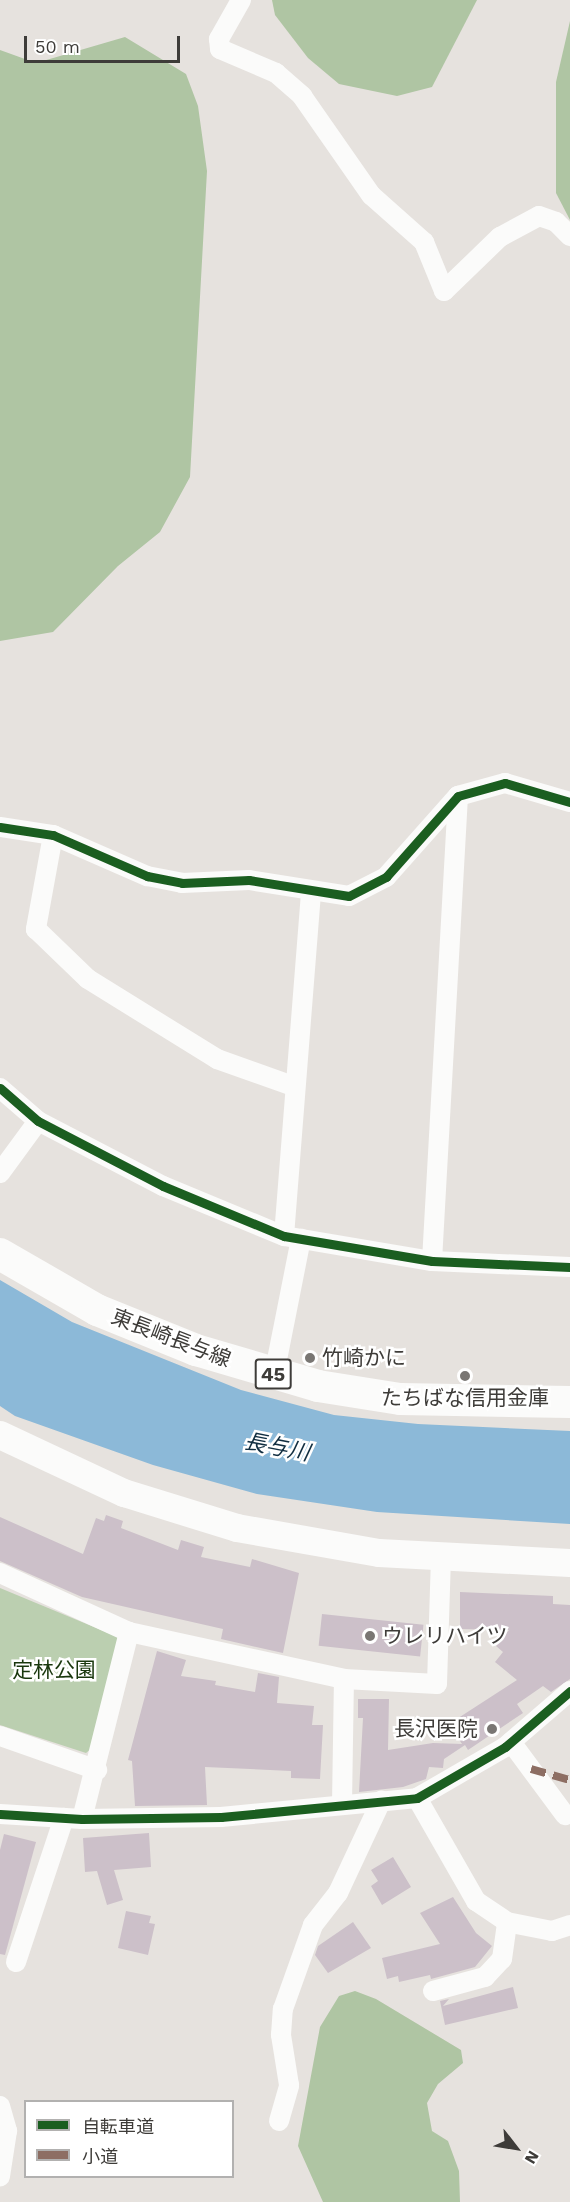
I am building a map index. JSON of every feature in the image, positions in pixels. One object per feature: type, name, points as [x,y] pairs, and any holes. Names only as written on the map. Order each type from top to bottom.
[{"type":"main road","name":"東長崎長与線","points":[[0,1254],[97,1310],[274,1375],[400,1399],[570,1402]]},
{"type":"street","points":[[241,0],[219,39],[220,49],[276,73],[302,96],[371,195],[424,242],[444,291],[500,237],[539,216],[556,222],[570,236]]},
{"type":"street","points":[[0,827],[53,835],[147,876],[182,883],[249,880],[311,892],[349,896],[386,877],[458,796],[505,783],[570,802]]},
{"type":"street","points":[[432,1261],[458,796]]},
{"type":"street","points":[[53,835],[36,928],[88,979],[217,1059],[293,1086]]},
{"type":"street","points":[[274,1375],[292,1237],[293,1086],[311,892]]},
{"type":"street","points":[[0,1088],[38,1121],[163,1186],[292,1237],[432,1261],[570,1267]]},
{"type":"street","points":[[0,1173],[38,1121]]},
{"type":"street","points":[[0,1435],[124,1493],[237,1528],[379,1553],[570,1563]]},
{"type":"street","points":[[0,1573],[129,1632],[344,1679],[436,1684],[441,1557]]},
{"type":"street","points":[[16,1962],[73,1819],[97,1770],[129,1632]]},
{"type":"street","points":[[342,1804],[344,1679]]},
{"type":"street","points":[[0,1814],[73,1819],[221,1817],[417,1798],[511,1742],[570,1691]]},
{"type":"street","points":[[0,1736],[97,1770]]},
{"type":"street","points":[[511,1742],[565,1815]]},
{"type":"street","points":[[417,1798],[476,1901],[507,1922],[552,1931],[570,1925]]},
{"type":"street","points":[[279,2121],[289,2085],[281,2035],[283,2009],[314,1925],[338,1893],[381,1801]]},
{"type":"street","points":[[433,1991],[484,1977],[502,1959],[507,1922]]},
{"type":"street","points":[[0,2106],[7,2131],[0,2176]]},
{"type":"green space","points":[[272,0],[477,0],[432,87],[397,96],[339,84],[308,58],[275,15]]},
{"type":"green space","points":[[570,21],[570,220],[556,193],[556,82]]},
{"type":"green space","points":[[125,37],[186,74],[198,106],[207,171],[190,477],[160,532],[118,566],[53,632],[0,641],[0,50],[36,63]]},
{"type":"green space","name":"定林公園","points":[[0,1588],[118,1637],[92,1748],[86,1753],[0,1725]]},
{"type":"green space","points":[[355,1991],[376,1999],[461,2050],[463,2063],[438,2084],[427,2103],[432,2131],[448,2141],[459,2171],[460,2202],[323,2202],[298,2146],[320,2027],[339,1996]]},
{"type":"water","name":"長与川","points":[[0,1280],[72,1322],[241,1390],[334,1415],[418,1424],[570,1431],[570,1524],[377,1512],[257,1494],[153,1465],[15,1416],[0,1406]]},
{"type":"building","points":[[106,1515],[123,1521],[121,1528],[178,1550],[181,1540],[204,1547],[201,1557],[250,1567],[252,1559],[299,1573],[283,1653],[221,1639],[223,1629],[82,1597],[0,1561],[0,1517],[83,1554],[96,1518],[104,1521]]},
{"type":"building","points":[[460,1592],[553,1596],[553,1604],[570,1605],[570,1679],[551,1692],[543,1686],[517,1704],[523,1713],[468,1750],[465,1745],[444,1759],[443,1768],[429,1767],[426,1779],[403,1787],[359,1792],[363,1718],[358,1718],[358,1699],[389,1699],[388,1750],[433,1743],[462,1744],[449,1724],[517,1680],[495,1662],[503,1652],[496,1646],[509,1630],[460,1629]]},
{"type":"building","name":"ウレリハイツ","points":[[322,1614],[423,1625],[420,1656],[319,1646]]},
{"type":"building","points":[[157,1651],[186,1660],[181,1676],[216,1681],[215,1685],[255,1692],[258,1673],[279,1677],[277,1703],[314,1706],[312,1725],[323,1725],[320,1779],[291,1778],[291,1771],[205,1767],[207,1805],[135,1806],[132,1761],[128,1760]]},
{"type":"building","points":[[149,1833],[151,1867],[114,1870],[123,1900],[107,1905],[97,1871],[85,1872],[83,1838]]},
{"type":"building","points":[[4,1834],[36,1842],[5,1955],[0,1954],[0,1850]]},
{"type":"building","points":[[393,1857],[411,1887],[382,1905],[371,1886],[378,1881],[371,1870]]},
{"type":"building","points":[[453,1897],[476,1933],[492,1946],[475,1967],[431,1979],[430,1975],[399,1982],[398,1976],[387,1979],[382,1958],[440,1944],[420,1913]]},
{"type":"building","points":[[126,1911],[151,1916],[149,1923],[155,1924],[148,1955],[118,1948]]},
{"type":"building","points":[[353,1922],[371,1948],[328,1973],[315,1955],[318,1946]]},
{"type":"building","points":[[513,1987],[518,2008],[445,2025],[440,2001],[449,1999],[443,2006]]},
{"type":"marked path","points":[[531,1769],[570,1780]]},
{"type":"cycle path","points":[[0,827],[53,835],[147,876],[182,883],[249,880],[349,896],[386,877],[458,796],[505,783],[570,802]]},
{"type":"cycle path","points":[[0,1088],[38,1121],[163,1186],[284,1236],[432,1261],[570,1267]]},
{"type":"cycle path","points":[[0,1814],[82,1819],[221,1817],[417,1798],[505,1747],[570,1691]]},
{"type":"place","name":"竹崎かに","points":[[310,1358]]},
{"type":"place","name":"たちばな信用金庫","points":[[465,1376]]},
{"type":"place","name":"ウレリハイツ","points":[[370,1636]]},
{"type":"place","name":"長沢医院","points":[[492,1729]]}]
